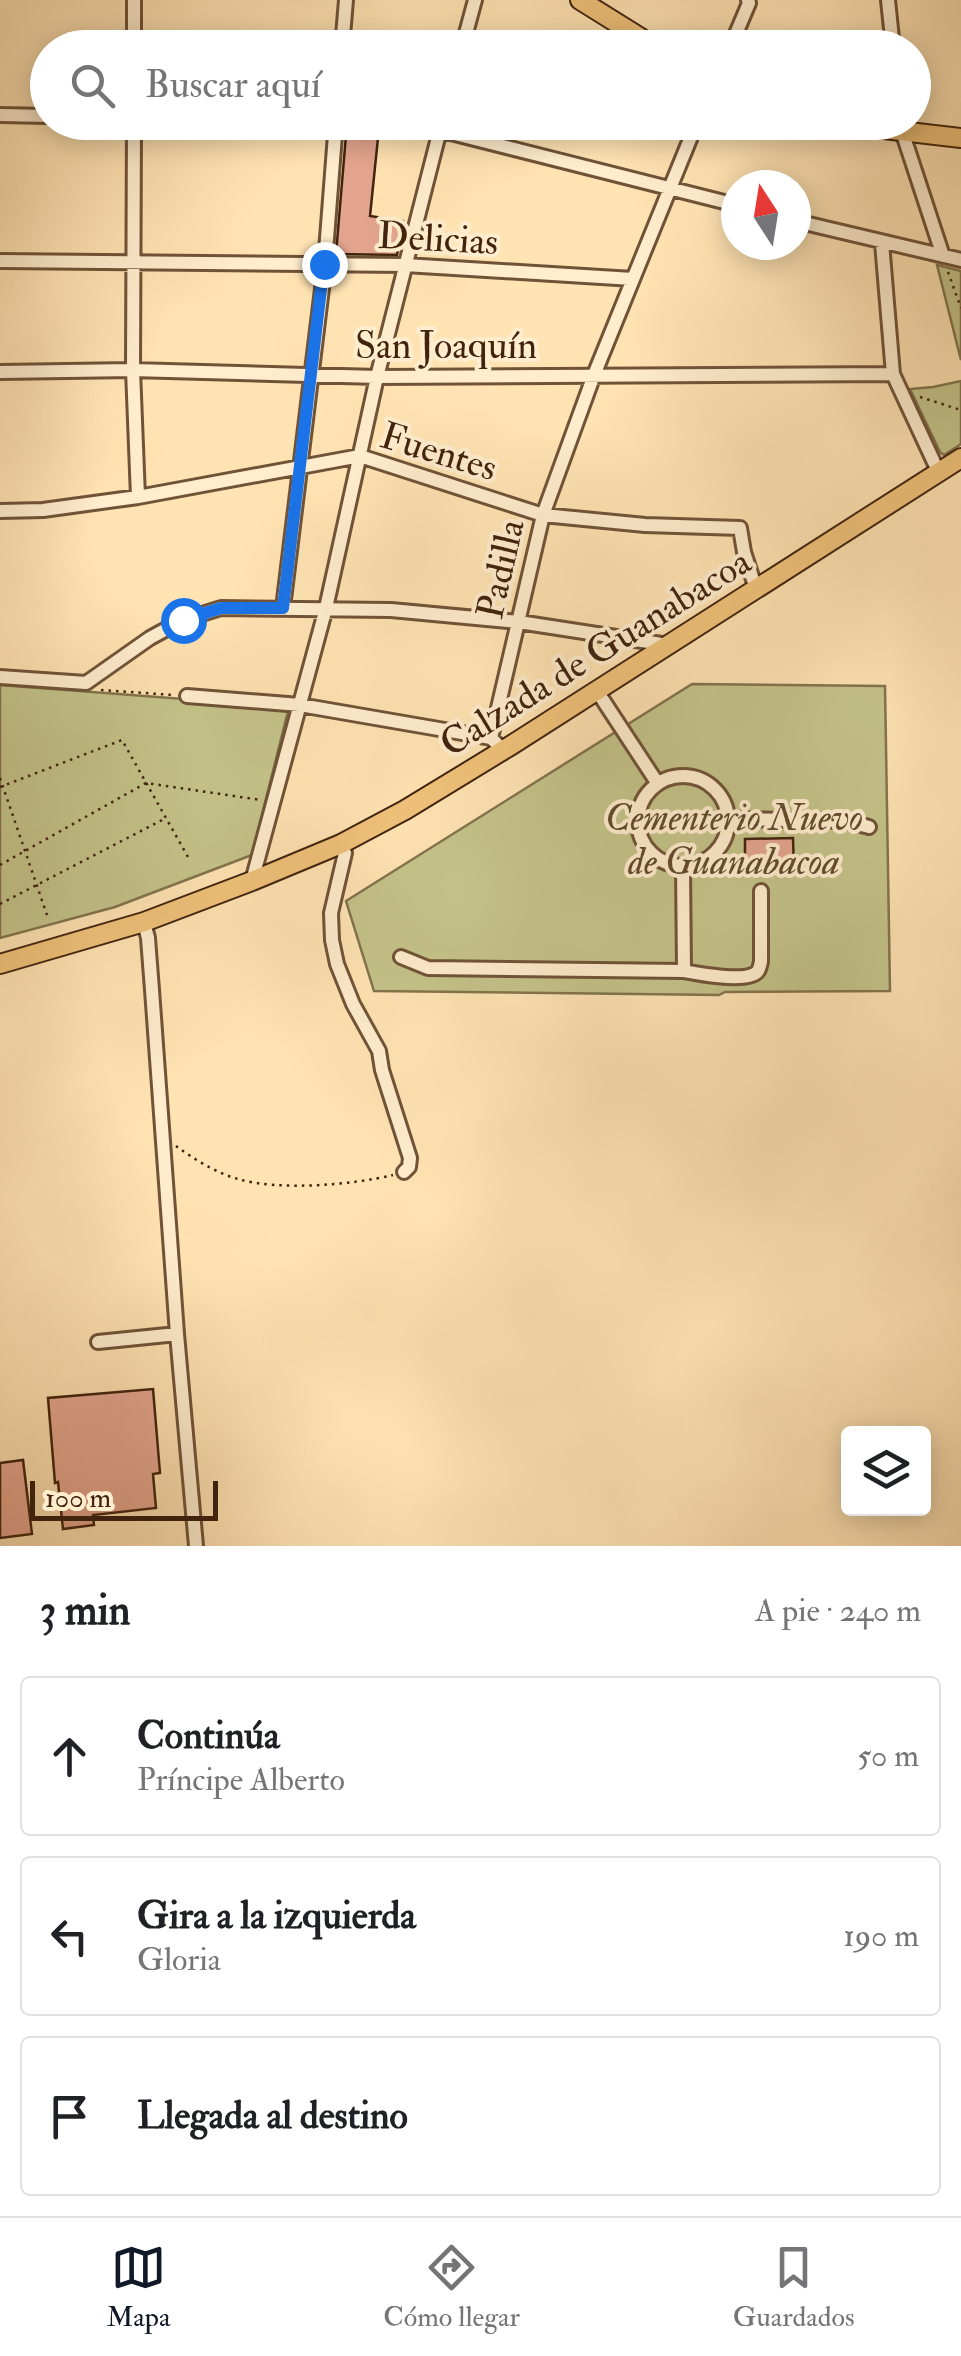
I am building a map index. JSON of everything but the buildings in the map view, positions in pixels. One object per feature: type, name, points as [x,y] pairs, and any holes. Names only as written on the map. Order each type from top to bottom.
[{"type":"main road","points":[[580,0],[628,30]]},
{"type":"main road","points":[[931,132],[961,138]]},
{"type":"main road","name":"Calzada de Guanabacoa","points":[[0,964],[144,922],[341,844],[405,810],[497,744],[598,690],[961,458]]},
{"type":"street","points":[[134,0],[134,30]]},
{"type":"street","points":[[344,30],[346,0]]},
{"type":"street","points":[[467,30],[476,0]]},
{"type":"street","points":[[738,30],[748,0]]},
{"type":"street","points":[[888,0],[890,30]]},
{"type":"street","points":[[0,115],[30,116]]},
{"type":"street","points":[[134,140],[132,370],[138,497]]},
{"type":"street","points":[[283,608],[324,264],[334,140]]},
{"type":"street","points":[[252,881],[326,608],[376,377],[436,140]]},
{"type":"street","points":[[492,140],[721,201]]},
{"type":"street","name":"Padilla","points":[[497,744],[543,514],[594,375],[690,140]]},
{"type":"street","points":[[905,140],[943,256]]},
{"type":"street","points":[[811,224],[961,260]]},
{"type":"street","points":[[882,243],[893,374],[939,474]]},
{"type":"street","name":"Delicias","points":[[0,261],[405,265],[633,280]]},
{"type":"street","name":"San Joaquín","points":[[0,372],[132,370],[376,377],[893,374]]},
{"type":"street","name":"Fuentes","points":[[0,511],[43,510],[138,497],[360,456],[543,514],[646,525],[740,528],[756,589]]},
{"type":"street","points":[[0,677],[86,683],[150,638],[183,620],[221,608],[391,610],[519,622],[668,645]]},
{"type":"street","points":[[598,690],[658,784]]},
{"type":"street","points":[[187,696],[300,705],[497,744]]},
{"type":"street","points":[[680,776],[704,781],[722,797],[729,819],[727,836],[719,850],[706,860],[683,867],[660,860],[647,849],[638,818],[642,802],[658,784],[680,776]]},
{"type":"street","points":[[729,819],[846,821],[869,827]]},
{"type":"street","points":[[341,844],[345,854],[331,913],[332,940],[354,1004],[379,1051],[410,1158],[404,1172]]},
{"type":"street","points":[[683,867],[684,971]]},
{"type":"street","points":[[401,957],[428,968],[684,971],[715,977],[751,976],[762,962],[761,892]]},
{"type":"street","points":[[144,922],[196,1546]]},
{"type":"street","points":[[98,1342],[177,1334]]},
{"type":"path","points":[[943,256],[961,308]]},
{"type":"path","points":[[901,390],[961,410]]},
{"type":"path","points":[[86,683],[102,690],[187,696]]},
{"type":"path","points":[[1,787],[122,740],[188,857]]},
{"type":"path","points":[[0,778],[48,918]]},
{"type":"path","points":[[0,865],[146,782],[262,800]]},
{"type":"path","points":[[0,904],[166,818]]},
{"type":"path","points":[[165,1144],[174,1145],[234,1178],[263,1185],[325,1184],[404,1172]]},
{"type":"green space","points":[[937,265],[961,271],[961,360]]},
{"type":"green space","points":[[961,381],[961,444],[944,455],[910,389]]},
{"type":"green space","name":"Cementerio Nuevo de Guanabacoa","points":[[692,684],[885,686],[890,991],[719,995],[374,991],[346,901]]},
{"type":"green space","points":[[0,685],[289,707],[252,855],[115,907],[0,938]]},
{"type":"route","points":[[183,620],[221,608],[283,608],[324,264]]}]
